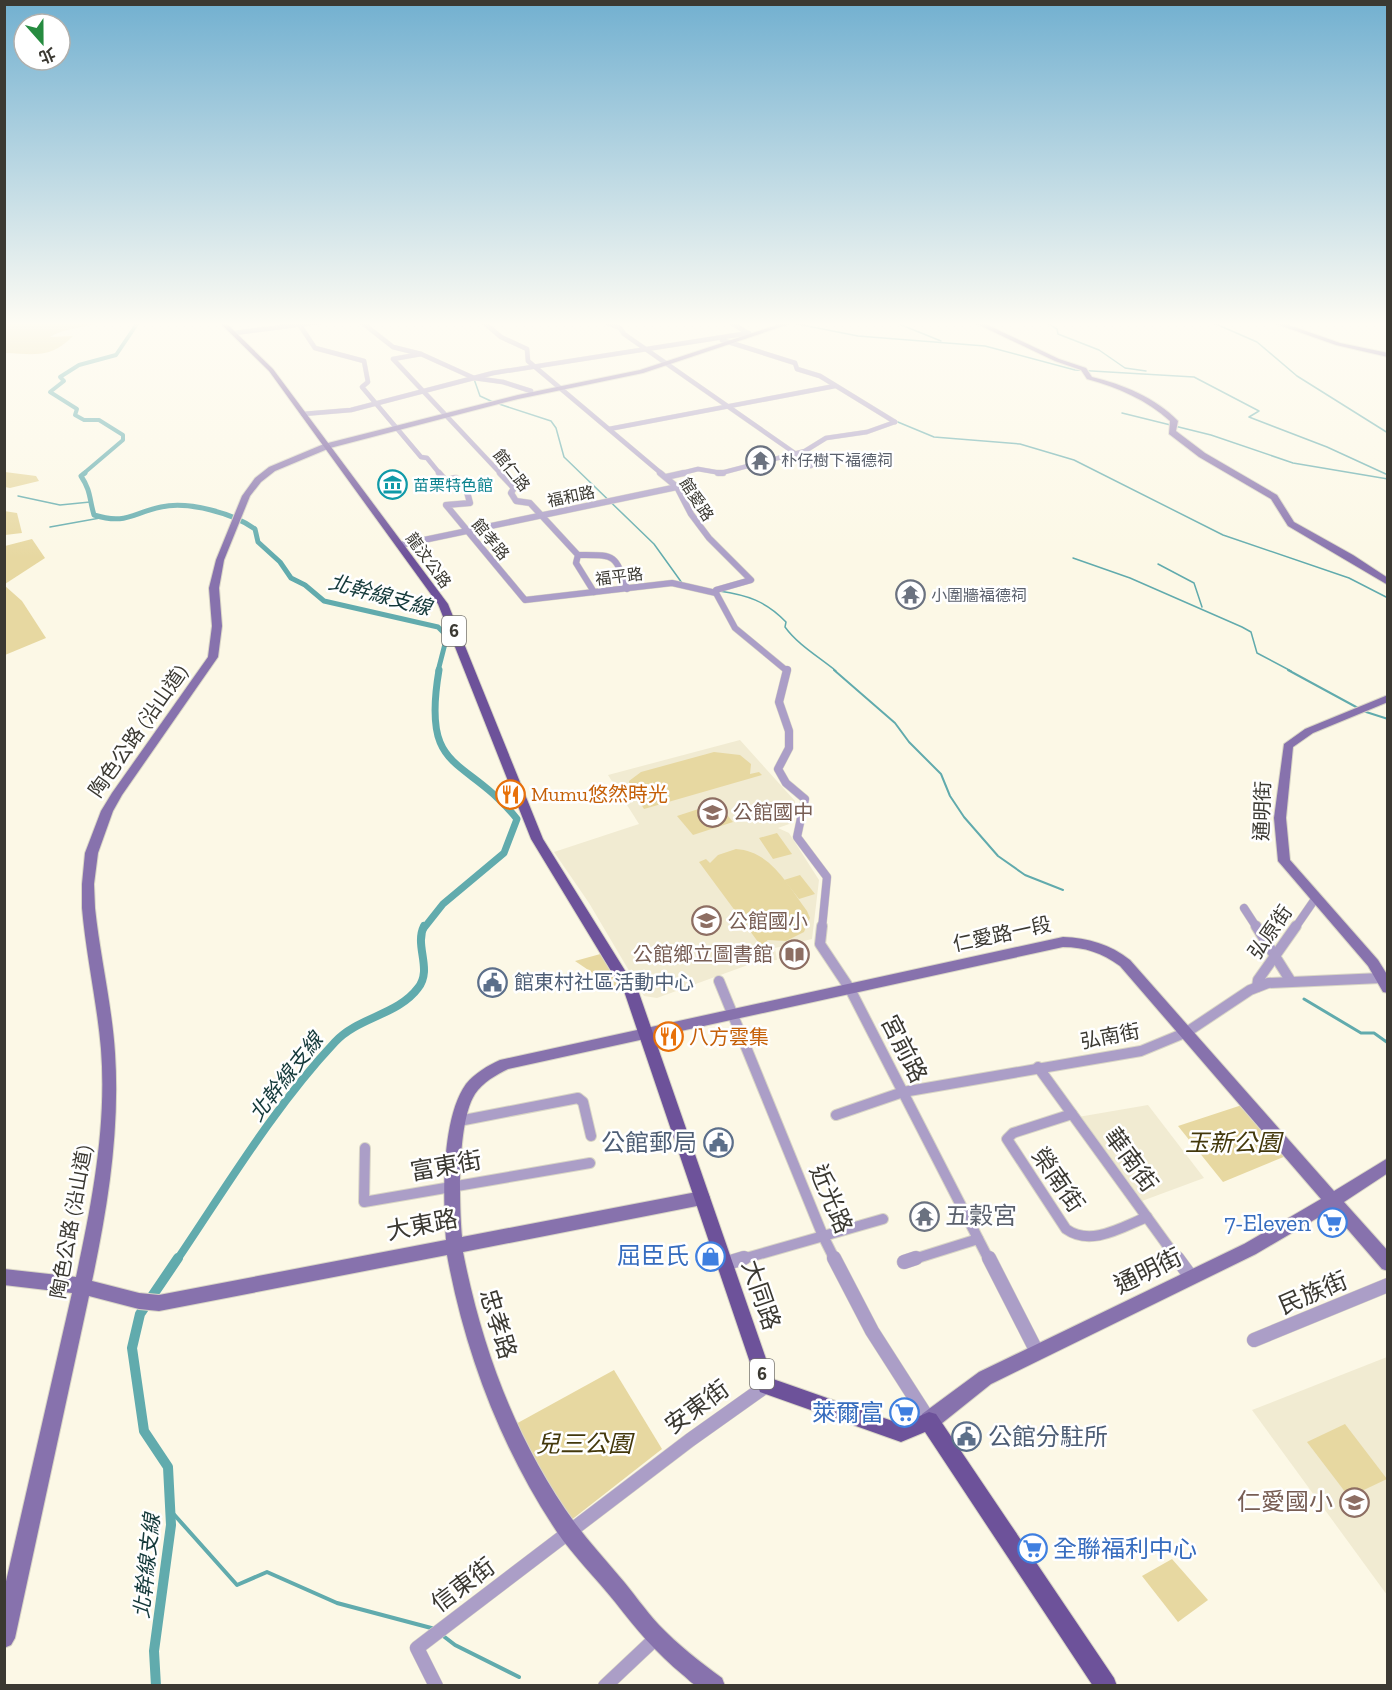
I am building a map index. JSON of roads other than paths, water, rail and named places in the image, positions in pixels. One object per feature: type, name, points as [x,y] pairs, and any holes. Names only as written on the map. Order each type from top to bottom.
[{"type":"main road","name":"6","points":[[293,400],[327,446]]},
{"type":"main road","name":"龍汶公路","points":[[327,446],[443,604],[537,840]]},
{"type":"main road","name":"大同路","points":[[537,840],[632,993],[765,1386]]},
{"type":"main road","name":"6","points":[[765,1386],[901,1432],[929,1421]]},
{"type":"main road","points":[[929,1421],[1106,1686]]},
{"type":"street","name":"館孝路","points":[[373,400],[395,428],[445,480],[456,478],[467,492],[470,502],[447,506],[525,600]]},
{"type":"street","points":[[303,414],[351,410],[390,400]]},
{"type":"street","name":"館仁路","points":[[431,400],[514,488],[511,493],[516,501],[530,503],[578,555],[576,563],[594,592]]},
{"type":"street","name":"陶色公路 (沿山道)","points":[[4,1638],[82,1286],[104,1171],[109,1116],[108,1052],[89,897],[92,853],[105,814],[213,657],[217,626],[216,576],[246,496],[265,474],[286,461],[327,446],[510,400]]},
{"type":"street","name":"館愛路","points":[[574,400],[677,488],[704,535],[751,580],[716,590],[716,593]]},
{"type":"street","points":[[717,400],[799,456],[803,464],[811,466]]},
{"type":"street","points":[[609,429],[759,400]]},
{"type":"street","points":[[666,477],[698,470],[721,473],[805,451],[812,443],[835,435],[866,432],[895,422],[858,400]]},
{"type":"street","points":[[1141,400],[1162,411],[1174,425],[1172,432],[1203,455],[1274,497],[1292,524],[1388,582]]},
{"type":"street","name":"福和路","points":[[400,545],[677,488]]},
{"type":"street","points":[[578,555],[608,555],[619,564],[627,589]]},
{"type":"street","name":"福平路","points":[[525,600],[672,583],[716,593]]},
{"type":"street","name":"宮前路","points":[[716,593],[735,628],[787,669],[787,677],[779,702],[789,731],[789,748],[778,769],[786,783],[806,799],[797,837],[827,877],[820,944],[850,989],[1037,1352]]},
{"type":"street","name":"通明街","points":[[1384,983],[1347,932],[1284,861],[1281,849],[1281,788],[1288,746],[1309,731],[1388,698]]},
{"type":"street","name":"弘原街","points":[[1257,987],[1258,980],[1316,899]]},
{"type":"street","points":[[1244,908],[1290,980]]},
{"type":"street","name":"仁愛路一段","points":[[645,1034],[1063,942],[1103,948],[1115,955],[1187,1032],[1388,1264]]},
{"type":"street","name":"弘南街","points":[[836,1114],[903,1092],[1141,1051],[1187,1032],[1257,987],[1290,980],[1384,983]]},
{"type":"street","name":"近光路","points":[[719,981],[823,1236],[872,1331],[929,1421]]},
{"type":"street","name":"忠孝路","points":[[645,1034],[505,1064],[479,1078],[462,1101],[451,1187],[453,1244],[465,1307],[501,1410],[527,1462],[570,1532],[656,1638],[714,1686]]},
{"type":"street","name":"華南街","points":[[1038,1067],[1191,1277]]},
{"type":"street","name":"富東街","points":[[459,1121],[578,1098],[583,1102],[591,1136]]},
{"type":"street","name":"榮南街","points":[[1072,1114],[1013,1133],[1007,1139],[1010,1147],[1066,1229],[1075,1236],[1086,1238],[1147,1216]]},
{"type":"street","name":"富東街","points":[[365,1148],[363,1202],[590,1162]]},
{"type":"street","name":"通明街","points":[[929,1421],[985,1378],[1250,1249],[1334,1200],[1388,1164]]},
{"type":"street","name":"大東路","points":[[82,1286],[152,1303],[702,1198]]},
{"type":"street","points":[[724,1264],[883,1219]]},
{"type":"street","points":[[904,1262],[978,1239]]},
{"type":"street","points":[[4,1277],[82,1286]]},
{"type":"street","name":"民族街","points":[[1254,1340],[1388,1285]]},
{"type":"street","name":"安東街","points":[[570,1532],[765,1386]]},
{"type":"street","name":"信東街","points":[[436,1686],[417,1648],[570,1532]]},
{"type":"street","points":[[605,1686],[656,1638]]},
{"type":"waterway","name":"北幹線支線","points":[[62,400],[77,409],[75,415],[84,420],[99,420],[123,435],[123,440],[83,474]]},
{"type":"waterway","points":[[488,400],[493,402]]},
{"type":"waterway","points":[[1238,400],[1259,411],[1249,417],[1327,447],[1388,475]]},
{"type":"waterway","points":[[1335,400],[1388,433]]},
{"type":"waterway","points":[[499,404],[551,421],[556,428],[564,457],[654,544],[682,583]]},
{"type":"waterway","points":[[1122,413],[1211,435],[1293,463],[1388,479]]},
{"type":"waterway","points":[[893,420],[934,437],[1020,444],[1074,460],[1223,535],[1349,578],[1388,598]]},
{"type":"waterway","name":"北幹線支線","points":[[85,473],[81,476],[88,490],[94,515],[114,519],[172,506],[197,507],[223,513],[255,529],[258,542],[280,562],[291,578],[305,585],[324,601],[438,627],[447,636],[438,671]]},
{"type":"waterway","points":[[18,496],[60,505],[90,502]]},
{"type":"waterway","points":[[50,527],[100,518]]},
{"type":"waterway","points":[[1073,558],[1130,578],[1242,627],[1251,632],[1257,653],[1291,671]]},
{"type":"waterway","points":[[1158,564],[1194,583],[1202,607]]},
{"type":"waterway","points":[[719,591],[747,597],[771,609],[786,622],[785,627],[796,640],[836,671]]},
{"type":"waterway","name":"北幹線支線","points":[[424,928],[443,904],[504,853],[517,819],[498,798],[452,760],[442,747],[436,729],[435,704],[439,670]]},
{"type":"waterway","points":[[834,670],[895,723],[909,742],[941,774],[950,796],[964,817],[998,856],[1025,875],[1063,890]]},
{"type":"waterway","points":[[1288,670],[1358,708]]},
{"type":"waterway","points":[[1363,711],[1388,719]]},
{"type":"waterway","name":"北幹線支線","points":[[177,1260],[271,1120],[335,1042],[355,1027],[400,1004],[418,988],[424,973],[421,941],[424,926]]},
{"type":"waterway","points":[[1304,999],[1361,1033],[1374,1033],[1388,1043]]},
{"type":"waterway","name":"北幹線支線","points":[[156,1686],[154,1651],[171,1525],[168,1467],[144,1431],[132,1348],[140,1314],[178,1258]]},
{"type":"waterway","points":[[170,1510],[237,1585],[267,1572],[337,1603],[435,1629]]},
{"type":"waterway","points":[[442,1635],[455,1645],[519,1677]]},
{"type":"place","name":"朴仔樹下福德祠","points":[[760,460]]},
{"type":"place","name":"苗栗特色館","points":[[392,485]]},
{"type":"place","name":"小圍牆福德祠","points":[[910,595]]},
{"type":"place","name":"Mumu悠然時光","points":[[510,794]]},
{"type":"place","name":"公館國中","points":[[712,812]]},
{"type":"place","name":"公館國小","points":[[707,921]]},
{"type":"place","name":"公館鄉立圖書館","points":[[794,954]]},
{"type":"place","name":"館東村社區活動中心","points":[[493,982]]},
{"type":"place","name":"八方雲集","points":[[668,1037]]},
{"type":"place","name":"公館郵局","points":[[718,1143]]},
{"type":"place","name":"五穀宮","points":[[924,1216]]},
{"type":"place","name":"7-Eleven","points":[[1332,1223]]},
{"type":"place","name":"屈臣氏","points":[[710,1256]]},
{"type":"place","name":"萊爾富","points":[[905,1413]]},
{"type":"place","name":"公館分駐所","points":[[967,1437]]},
{"type":"place","name":"仁愛國小","points":[[1354,1502]]},
{"type":"place","name":"全聯福利中心","points":[[1032,1549]]},
{"type":"park label","name":"玉新公園","points":[[1233,1143]]},
{"type":"park label","name":"兒三公園","points":[[584,1444]]}]
